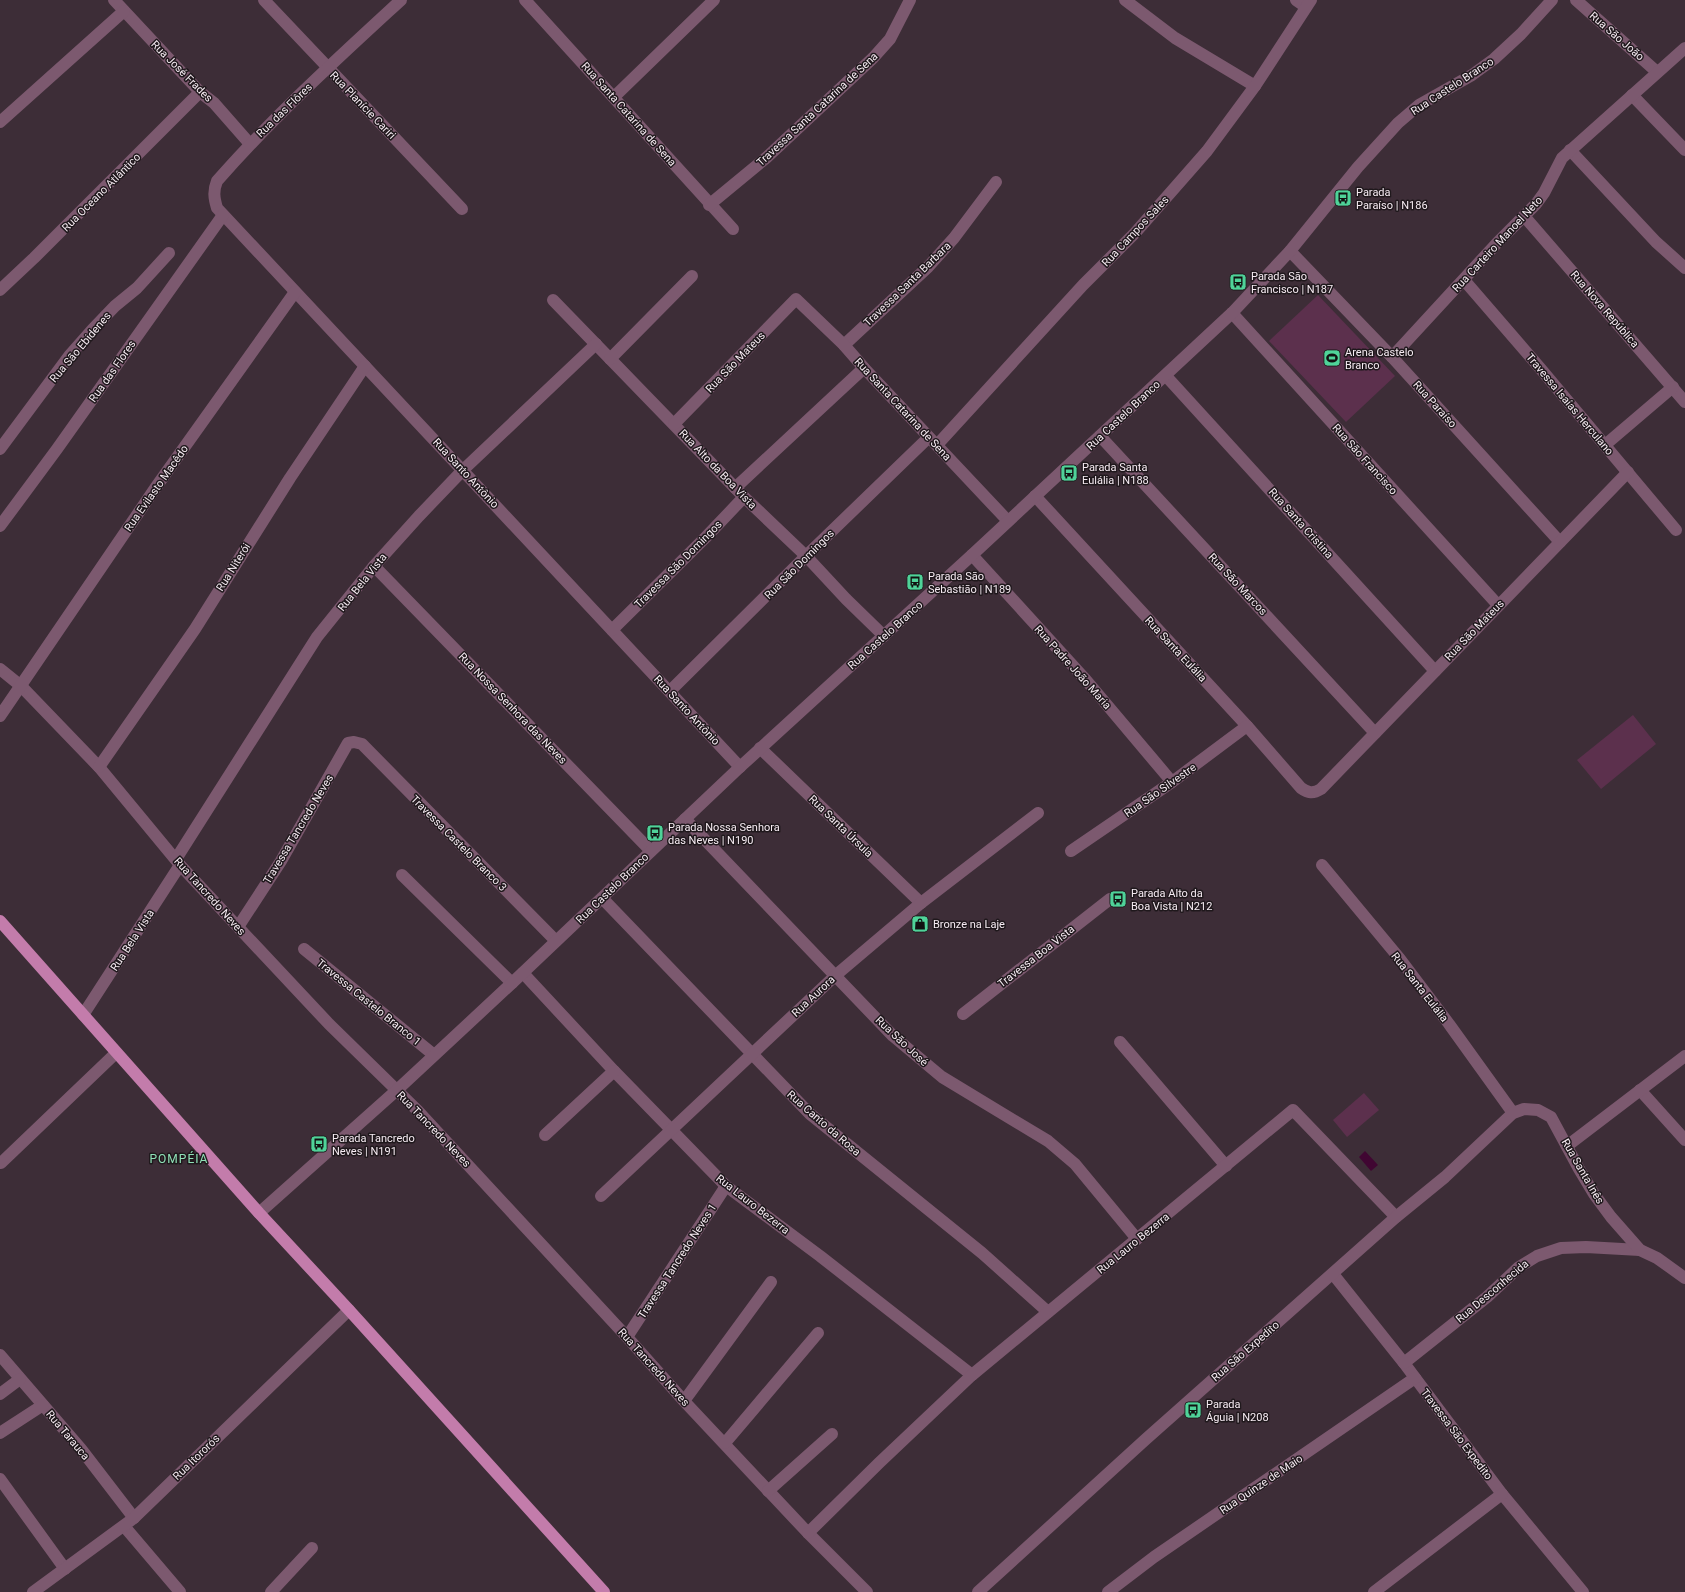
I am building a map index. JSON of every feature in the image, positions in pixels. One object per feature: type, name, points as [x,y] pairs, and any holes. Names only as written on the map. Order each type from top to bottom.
[{"type":"main road","points":[[0,921],[259,1213],[349,1310],[604,1592]]},
{"type":"street","name":"Rua José Frades","points":[[114,0],[200,92],[214,103],[250,144]]},
{"type":"street","name":"Rua Planície Cariri","points":[[264,0],[462,208]]},
{"type":"street","name":"Rua das Flôres","points":[[223,174],[250,144],[400,0]]},
{"type":"street","name":"Rua Santa Catarina de Sena","points":[[525,0],[614,97],[709,205],[733,229]]},
{"type":"street","points":[[614,97],[714,0]]},
{"type":"street","name":"Travessa Santa Catarina de Sena","points":[[709,205],[766,158],[873,58],[890,39],[910,0]]},
{"type":"street","points":[[1125,0],[1175,38],[1255,86]]},
{"type":"street","points":[[1296,0],[1308,3]]},
{"type":"street","name":"Rua Castelo Branco","points":[[259,1213],[397,1090],[512,984],[760,748],[972,555],[1232,313],[1290,251],[1358,167],[1398,123],[1419,105],[1472,75],[1494,59],[1521,34],[1552,0]]},
{"type":"street","name":"Rua São João","points":[[1576,0],[1657,72]]},
{"type":"street","name":"Rua Campos Sales","points":[[933,441],[1135,233],[1207,151],[1255,86],[1308,3]]},
{"type":"street","points":[[0,122],[124,11]]},
{"type":"street","name":"Rua Carteiro Manoel Neto","points":[[1392,357],[1544,193],[1562,158],[1685,48]]},
{"type":"street","name":"Rua Oceano Atlântico","points":[[0,290],[200,92]]},
{"type":"street","points":[[1632,95],[1685,150]]},
{"type":"street","points":[[1570,150],[1656,242],[1685,268]]},
{"type":"street","name":"Rua Santo Antônio","points":[[223,174],[214,189],[214,198],[217,208],[223,215],[464,470],[740,767]]},
{"type":"street","name":"Travessa Santa Barbara","points":[[844,345],[928,267],[954,238],[996,182]]},
{"type":"street","name":"Rua das Flores","points":[[0,526],[57,449],[223,215]]},
{"type":"street","name":"Rua Nova República","points":[[1524,216],[1674,387],[1685,402]]},
{"type":"street","name":"Rua Paraíso","points":[[1290,251],[1392,357],[1560,542]]},
{"type":"street","name":"Rua São Ebidenes","points":[[0,449],[69,356],[115,306],[138,288],[169,253]]},
{"type":"street","points":[[610,359],[692,276]]},
{"type":"street","name":"Travessa Isaías Herculano","points":[[1464,280],[1676,530]]},
{"type":"street","name":"Rua Evilasto Macêdo","points":[[0,716],[156,487],[295,292]]},
{"type":"street","name":"Rua Santa Catarina de Sena","points":[[796,299],[844,345],[1008,521]]},
{"type":"street","name":"Rua São Mateus","points":[[674,424],[796,299]]},
{"type":"street","name":"Rua Alto da Boa Vista","points":[[554,300],[739,492],[806,556],[846,599],[884,636]]},
{"type":"street","name":"Rua São Francisco","points":[[1232,313],[1498,605]]},
{"type":"street","name":"Rua Bela Vista","points":[[83,1015],[317,637],[374,566],[419,516],[464,470],[596,344]]},
{"type":"street","name":"Rua Niterói","points":[[99,767],[195,629],[290,478],[365,366]]},
{"type":"street","name":"Travessa São Domingos","points":[[612,630],[706,537],[739,492],[864,368]]},
{"type":"street","name":"Rua Santa Cristina","points":[[1166,376],[1435,671]]},
{"type":"street","points":[[1605,445],[1674,387]]},
{"type":"street","name":"Rua São Marcos","points":[[1100,436],[1375,733]]},
{"type":"street","name":"Rua São Domingos","points":[[670,691],[806,556],[933,441]]},
{"type":"street","name":"Rua São Mateus","points":[[1321,789],[1628,472]]},
{"type":"street","name":"Rua Santa Eulália","points":[[1035,496],[1247,726],[1301,788],[1307,792],[1315,793],[1321,789]]},
{"type":"street","name":"Rua Padre João Maria","points":[[972,555],[1086,680],[1172,782]]},
{"type":"street","name":"Rua Nossa Senhora das Neves","points":[[374,566],[651,851]]},
{"type":"street","name":"Rua Tancredo Neves","points":[[0,669],[21,686],[99,767],[178,862],[238,927],[329,1024],[418,1111],[768,1491],[867,1592]]},
{"type":"street","name":"Rua São Silvestre","points":[[1071,851],[1172,782],[1247,726]]},
{"type":"street","name":"Travessa Tancredo Neves","points":[[238,927],[280,861],[348,743],[354,742],[362,744]]},
{"type":"street","name":"Travessa Castelo Branco 3","points":[[362,744],[556,941]]},
{"type":"street","name":"Rua Santa Úrsula","points":[[760,748],[921,903]]},
{"type":"street","name":"Rua Aurora","points":[[601,1196],[750,1054],[836,975],[921,903],[1038,813]]},
{"type":"street","name":"Rua São José","points":[[685,819],[893,1036],[942,1077],[1048,1141],[1075,1164],[1137,1239]]},
{"type":"street","name":"Rua Santa Eulália","points":[[1322,866],[1400,959],[1513,1113]]},
{"type":"street","points":[[402,875],[512,984]]},
{"type":"street","name":"Rua Canto da Rosa","points":[[602,898],[750,1054],[810,1114],[982,1253],[1048,1312]]},
{"type":"street","name":"Travessa Boa Vista","points":[[963,1014],[1110,899]]},
{"type":"street","name":"Travessa Castelo Branco 1","points":[[304,950],[434,1055]]},
{"type":"street","name":"Rua Lauro Bezerra","points":[[523,973],[670,1130],[726,1186],[820,1256],[972,1375]]},
{"type":"street","points":[[1120,1042],[1226,1166]]},
{"type":"street","points":[[1,1163],[116,1053]]},
{"type":"street","points":[[1567,1146],[1685,1056]]},
{"type":"street","points":[[545,1135],[614,1071]]},
{"type":"street","points":[[1640,1090],[1685,1140]]},
{"type":"street","name":"Rua Santa Inês","points":[[1513,1113],[1524,1109],[1538,1110],[1551,1117],[1594,1194],[1611,1217],[1640,1250],[1657,1258],[1685,1278]]},
{"type":"street","name":"Rua Lauro Bezerra","points":[[808,1533],[972,1375],[1293,1110],[1396,1217]]},
{"type":"street","name":"Rua São Expedito","points":[[981,1591],[1146,1439],[1396,1217],[1445,1177],[1513,1113]]},
{"type":"street","name":"Travessa Tancredo Neves 1","points":[[627,1337],[726,1186]]},
{"type":"street","name":"Rua Desconhecida","points":[[1404,1362],[1487,1297],[1519,1267],[1537,1256],[1561,1248],[1586,1247],[1640,1250]]},
{"type":"street","name":"Travessa São Expedito","points":[[1333,1274],[1404,1362],[1502,1494],[1583,1592]]},
{"type":"street","points":[[684,1401],[771,1282]]},
{"type":"street","name":"Rua Itororós","points":[[33,1592],[134,1518],[349,1310]]},
{"type":"street","points":[[725,1443],[818,1333]]},
{"type":"street","name":"Rua Tarauca","points":[[0,1355],[81,1449],[134,1518]]},
{"type":"street","name":"Rua Quinze de Maio","points":[[1108,1592],[1154,1557],[1253,1491],[1415,1378]]},
{"type":"street","points":[[0,1394],[20,1379]]},
{"type":"street","points":[[0,1433],[43,1405]]},
{"type":"street","points":[[768,1491],[832,1434]]},
{"type":"street","points":[[0,1479],[65,1569]]},
{"type":"street","points":[[1374,1592],[1502,1494]]},
{"type":"street","points":[[124,1526],[180,1592]]},
{"type":"street","points":[[270,1592],[312,1548]]},
{"type":"shaded area","name":"Arena Castelo Branco","points":[[1318,295],[1395,376],[1346,422],[1269,341]]},
{"type":"shaded area","points":[[1633,715],[1656,744],[1601,789],[1577,760]]},
{"type":"shaded area","points":[[1364,1093],[1379,1110],[1347,1137],[1333,1120]]},
{"type":"shaded area","points":[[1365,1151],[1378,1165],[1371,1171],[1359,1157]]},
{"type":"place","name":"Parada Paraíso | N186","points":[[1343,198]]},
{"type":"place","name":"Parada São Francisco | N187","points":[[1238,282]]},
{"type":"place","name":"Arena Castelo Branco","points":[[1332,358]]},
{"type":"place","name":"Parada Santa Eulália | N188","points":[[1069,473]]},
{"type":"place","name":"Parada São Sebastião | N189","points":[[915,582]]},
{"type":"place","name":"Parada Nossa Senhora das Neves | N190","points":[[655,833]]},
{"type":"place","name":"Parada Alto da Boa Vista | N212","points":[[1118,899]]},
{"type":"place","name":"Bronze na Laje","points":[[920,924]]},
{"type":"place","name":"Parada Tancredo Neves | N191","points":[[319,1144]]},
{"type":"place","name":"Parada Águia | N208","points":[[1193,1410]]},
{"type":"district","name":"POMPÉIA","points":[[179,1159]]}]
